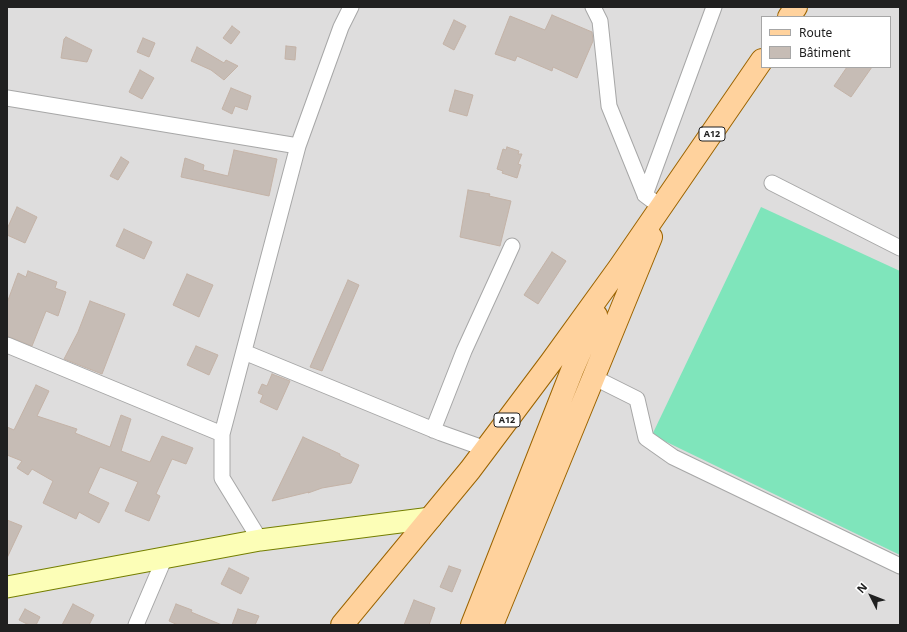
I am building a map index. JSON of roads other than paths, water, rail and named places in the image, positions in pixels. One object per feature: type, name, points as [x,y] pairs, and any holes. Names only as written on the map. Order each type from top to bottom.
[{"type":"main road","points":[[790,16],[796,7]]},
{"type":"main road","name":"A12","points":[[342,625],[486,449],[551,362],[619,268],[653,201],[761,61]]},
{"type":"main road","points":[[492,625],[637,273],[653,201]]},
{"type":"main road","points":[[472,625],[573,368],[619,268]]},
{"type":"main road","points":[[551,362],[558,361],[593,377]]},
{"type":"street","points":[[260,540],[222,478],[222,434],[298,146],[341,27],[351,7]]},
{"type":"street","points":[[594,7],[600,21],[609,106],[653,201]]},
{"type":"street","points":[[653,201],[714,7]]},
{"type":"street","points":[[7,98],[298,146]]},
{"type":"street","points":[[772,183],[900,248]]},
{"type":"street","points":[[433,430],[464,351],[512,246]]},
{"type":"street","points":[[7,345],[222,434]]},
{"type":"street","points":[[244,352],[433,430],[486,449]]},
{"type":"street","points":[[593,377],[637,399],[646,438],[673,457],[900,566]]},
{"type":"street","points":[[7,587],[260,540],[431,518]]},
{"type":"street","points":[[136,625],[165,557]]}]
